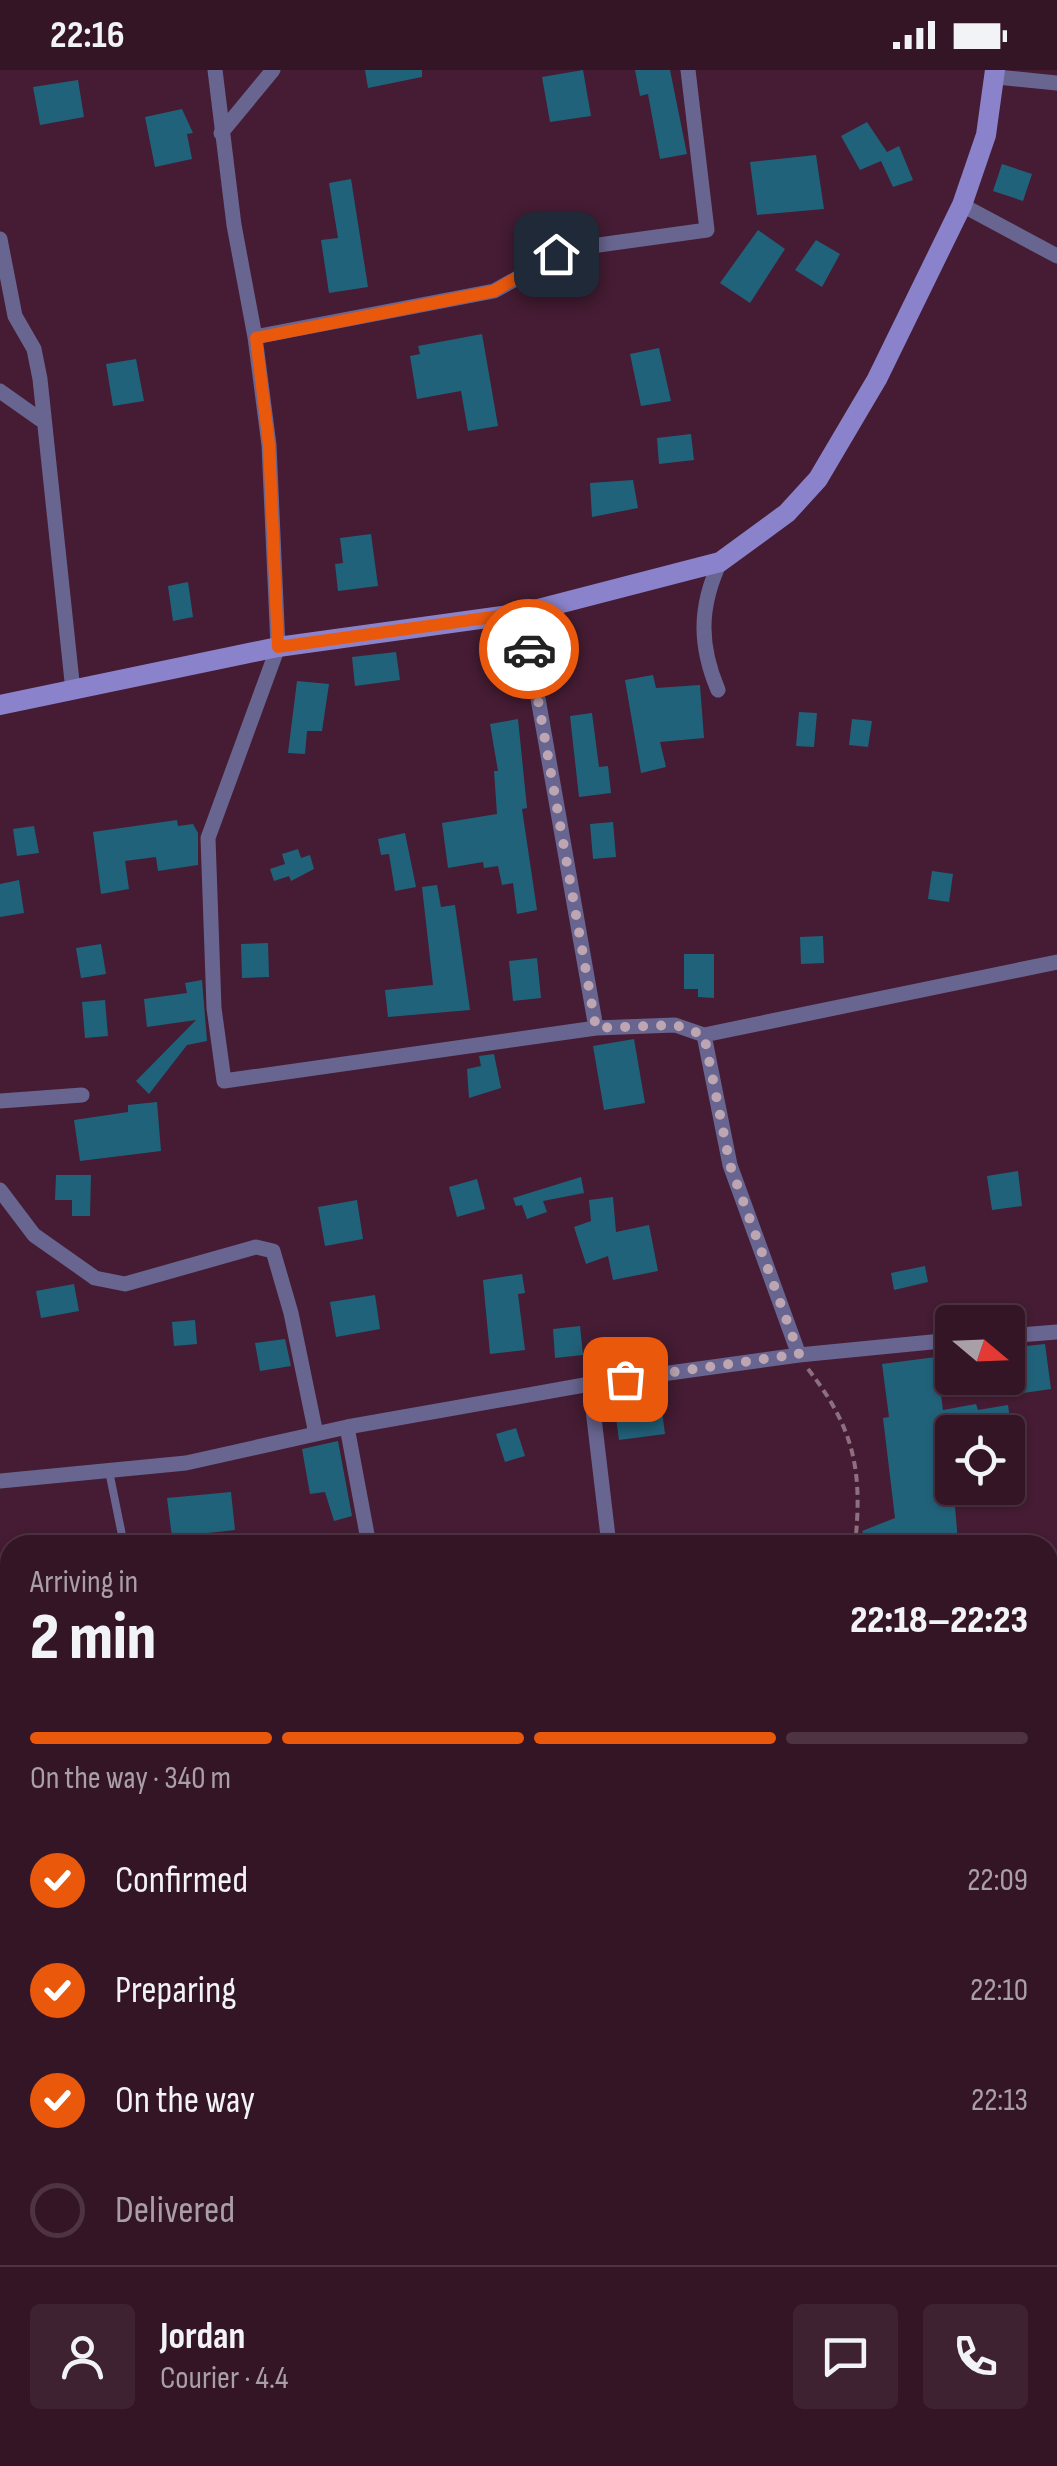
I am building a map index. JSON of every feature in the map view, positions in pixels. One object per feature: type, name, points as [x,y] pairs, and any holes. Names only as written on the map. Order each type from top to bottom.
[{"type":"main road","points":[[0,705],[278,647],[522,613],[720,562],[787,513],[818,479],[895,346],[962,205],[986,135],[996,73]]},
{"type":"street","points":[[215,70],[269,445],[278,647],[208,838],[214,1008],[224,1081],[596,1028],[675,1025],[704,1035],[1057,962]]},
{"type":"street","points":[[222,133],[274,70]]},
{"type":"street","points":[[256,338],[494,291],[570,250],[708,230],[688,70]]},
{"type":"street","points":[[996,73],[1057,83]]},
{"type":"street","points":[[962,205],[1057,256]]},
{"type":"street","points":[[0,238],[15,316],[34,349],[73,691]]},
{"type":"street","points":[[0,391],[41,420]]},
{"type":"street","points":[[718,690],[702,646],[706,601],[720,562]]},
{"type":"street","points":[[522,613],[596,1028]]},
{"type":"street","points":[[704,1035],[730,1165],[799,1354]]},
{"type":"street","points":[[0,1101],[82,1096]]},
{"type":"street","points":[[0,1190],[34,1235],[109,1284],[125,1284],[256,1246],[273,1252],[291,1314],[316,1434]]},
{"type":"street","points":[[1025,1335],[1057,1332]]},
{"type":"street","points":[[0,1480],[186,1462],[347,1427],[590,1384],[799,1354],[935,1342]]},
{"type":"street","points":[[590,1384],[608,1535]]},
{"type":"street","points":[[347,1427],[368,1535]]},
{"type":"lane","points":[[109,1470],[122,1535]]},
{"type":"path","points":[[799,1354],[838,1408],[861,1490],[856,1535]]},
{"type":"building","points":[[365,70],[422,70],[422,77],[368,88]]},
{"type":"building","points":[[583,70],[591,116],[550,122],[542,77]]},
{"type":"building","points":[[635,70],[670,70],[687,154],[660,159],[648,94],[640,96]]},
{"type":"building","points":[[78,80],[84,117],[40,125],[33,87]]},
{"type":"building","points":[[182,109],[193,133],[187,134],[192,159],[155,167],[145,117]]},
{"type":"building","points":[[867,122],[887,152],[899,146],[913,180],[893,187],[881,161],[860,170],[841,136]]},
{"type":"building","points":[[816,155],[824,209],[757,215],[750,162]]},
{"type":"building","points":[[1002,164],[1032,174],[1023,201],[993,191]]},
{"type":"building","points":[[351,179],[368,287],[329,293],[321,240],[338,238],[329,183]]},
{"type":"building","points":[[758,230],[785,249],[750,303],[720,283]]},
{"type":"building","points":[[816,240],[840,254],[822,287],[795,270]]},
{"type":"building","points":[[482,334],[498,426],[468,431],[461,391],[417,399],[410,356],[420,354],[418,346]]},
{"type":"building","points":[[659,348],[671,401],[641,406],[630,354]]},
{"type":"building","points":[[136,359],[144,401],[113,406],[106,364]]},
{"type":"building","points":[[691,434],[694,460],[659,464],[657,438]]},
{"type":"building","points":[[633,480],[638,508],[592,517],[590,483]]},
{"type":"building","points":[[371,534],[378,586],[338,591],[335,564],[343,563],[340,538]]},
{"type":"building","points":[[188,582],[193,617],[173,621],[168,586]]},
{"type":"building","points":[[396,652],[400,680],[355,686],[352,657]]},
{"type":"building","points":[[653,675],[656,688],[700,685],[704,738],[660,742],[666,767],[641,773],[625,680]]},
{"type":"building","points":[[297,681],[329,684],[322,731],[307,731],[305,754],[288,753]]},
{"type":"building","points":[[799,712],[817,713],[814,747],[796,746]]},
{"type":"building","points":[[592,713],[599,767],[608,766],[611,793],[579,797],[570,716]]},
{"type":"building","points":[[518,719],[527,808],[522,809],[537,910],[517,914],[513,883],[502,885],[498,866],[484,868],[483,862],[448,868],[442,823],[497,814],[494,771],[498,771],[490,724]]},
{"type":"building","points":[[852,719],[872,721],[868,747],[849,745]]},
{"type":"building","points":[[177,820],[178,826],[193,824],[198,833],[198,865],[158,871],[156,857],[125,861],[129,889],[101,894],[93,832]]},
{"type":"building","points":[[613,822],[616,857],[593,859],[590,824]]},
{"type":"building","points":[[34,826],[39,853],[17,856],[13,829]]},
{"type":"building","points":[[405,833],[416,887],[395,891],[389,854],[381,855],[378,839]]},
{"type":"building","points":[[298,849],[301,858],[310,855],[314,869],[291,881],[289,876],[274,881],[270,869],[285,864],[282,854]]},
{"type":"building","points":[[932,871],[953,874],[949,902],[928,899]]},
{"type":"building","points":[[19,880],[24,913],[0,917],[0,884]]},
{"type":"building","points":[[437,885],[441,907],[455,905],[470,1010],[388,1017],[385,990],[433,985],[422,887]]},
{"type":"building","points":[[823,936],[824,963],[801,964],[800,937]]},
{"type":"building","points":[[268,943],[269,977],[242,978],[241,944]]},
{"type":"building","points":[[101,944],[106,974],[81,978],[76,948]]},
{"type":"building","points":[[684,954],[714,954],[714,998],[698,997],[698,989],[684,989]]},
{"type":"building","points":[[537,958],[541,998],[513,1001],[509,961]]},
{"type":"building","points":[[202,980],[207,1041],[187,1045],[149,1094],[136,1081],[196,1020],[147,1027],[144,999],[187,993],[185,983]]},
{"type":"building","points":[[105,1000],[108,1036],[85,1038],[82,1002]]},
{"type":"building","points":[[634,1039],[645,1103],[604,1110],[593,1046]]},
{"type":"building","points":[[494,1054],[501,1088],[469,1098],[467,1069],[481,1066],[479,1056]]},
{"type":"building","points":[[157,1102],[161,1151],[80,1161],[74,1120],[128,1112],[128,1105]]},
{"type":"building","points":[[1018,1171],[1022,1206],[992,1210],[987,1176]]},
{"type":"building","points":[[56,1175],[91,1175],[90,1216],[72,1216],[72,1200],[55,1200]]},
{"type":"building","points":[[581,1177],[584,1193],[543,1201],[547,1212],[527,1219],[522,1205],[516,1206],[513,1198]]},
{"type":"building","points":[[477,1179],[485,1209],[457,1217],[449,1187]]},
{"type":"building","points":[[613,1197],[616,1232],[649,1225],[658,1271],[613,1280],[608,1256],[586,1264],[574,1227],[591,1221],[589,1200]]},
{"type":"building","points":[[357,1200],[363,1239],[325,1246],[318,1207]]},
{"type":"building","points":[[925,1266],[928,1282],[894,1290],[891,1273]]},
{"type":"building","points":[[522,1274],[525,1293],[518,1294],[525,1350],[490,1354],[483,1280]]},
{"type":"building","points":[[74,1284],[79,1311],[41,1318],[36,1291]]},
{"type":"building","points":[[375,1295],[380,1329],[336,1337],[330,1302]]},
{"type":"building","points":[[195,1320],[197,1344],[174,1346],[172,1322]]},
{"type":"building","points":[[580,1326],[583,1355],[555,1358],[553,1329]]},
{"type":"building","points":[[285,1339],[291,1366],[260,1371],[255,1343]]},
{"type":"building","points":[[1045,1344],[1051,1389],[1025,1393],[1025,1346]]},
{"type":"building","points":[[935,1357],[935,1395],[941,1395],[943,1410],[976,1404],[978,1410],[1008,1405],[1010,1415],[935,1415],[935,1505],[955,1505],[957,1535],[864,1535],[862,1531],[895,1518],[883,1418],[889,1417],[882,1364]]},
{"type":"building","points":[[660,1396],[665,1434],[619,1440],[614,1403]]},
{"type":"building","points":[[516,1428],[525,1456],[505,1462],[496,1434]]},
{"type":"building","points":[[338,1441],[352,1516],[334,1521],[325,1492],[310,1494],[302,1449]]},
{"type":"building","points":[[231,1492],[235,1530],[172,1535],[167,1498]]},
{"type":"way so far","points":[[529,649],[596,1028],[675,1025],[704,1035],[730,1165],[799,1354],[625,1379]]},
{"type":"route","points":[[529,649],[522,613],[278,647],[269,445],[256,338],[494,291],[556,254]]}]
